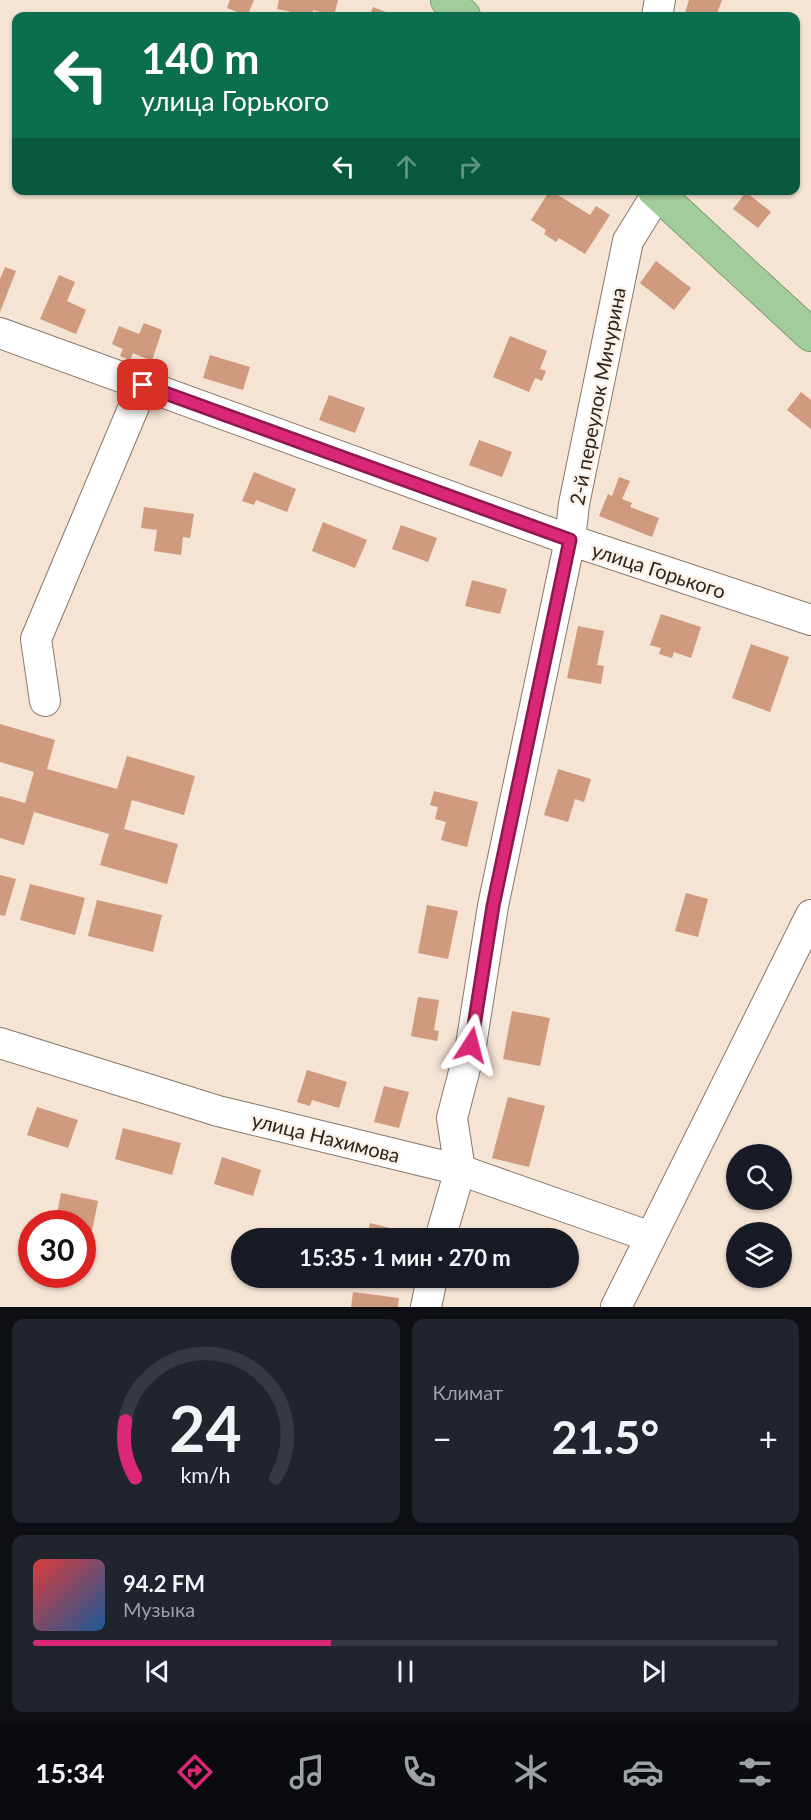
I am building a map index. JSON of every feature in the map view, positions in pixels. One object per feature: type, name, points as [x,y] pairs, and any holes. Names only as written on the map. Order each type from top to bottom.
[{"type":"main road","points":[[447,0],[460,12]]},
{"type":"main road","points":[[658,195],[811,335]]},
{"type":"street","name":"2-й переулок Мичурина","points":[[443,1228],[460,1170],[452,1118],[471,1045],[493,906],[570,540],[577,492],[628,241],[653,195]]},
{"type":"street","name":"улица Горького","points":[[0,333],[570,540],[811,620]]},
{"type":"street","points":[[45,701],[36,639],[143,385]]},
{"type":"street","points":[[616,1307],[811,915]]},
{"type":"street","name":"улица Нахимова","points":[[0,1043],[218,1111],[460,1170],[651,1237]]},
{"type":"street","points":[[426,1307],[430,1288]]},
{"type":"building","points":[[230,0],[254,0],[249,12],[237,12],[227,8]]},
{"type":"building","points":[[279,0],[338,0],[335,12],[313,10],[313,12],[292,12],[277,9]]},
{"type":"building","points":[[689,0],[722,0],[718,12],[685,12]]},
{"type":"building","points":[[373,7],[386,12],[371,12]]},
{"type":"building","points":[[547,195],[558,195],[590,215],[596,206],[610,215],[585,254],[559,238],[556,242],[544,234],[546,230],[531,220]]},
{"type":"building","points":[[744,195],[750,195],[771,212],[758,228],[733,209]]},
{"type":"building","points":[[656,261],[691,288],[674,310],[640,283]]},
{"type":"building","points":[[5,267],[16,271],[0,312],[0,279]]},
{"type":"building","points":[[59,275],[75,282],[67,301],[86,310],[76,334],[40,319]]},
{"type":"building","points":[[144,323],[162,330],[152,361],[133,353],[130,360],[120,356],[123,349],[112,344],[119,326],[139,334]]},
{"type":"building","points":[[510,336],[547,351],[540,369],[546,371],[542,381],[535,378],[529,392],[493,377]]},
{"type":"building","points":[[210,355],[250,367],[243,390],[203,378]]},
{"type":"building","points":[[801,392],[811,400],[811,429],[787,410]]},
{"type":"building","points":[[329,395],[365,408],[355,433],[319,420]]},
{"type":"building","points":[[479,440],[512,452],[502,477],[469,465]]},
{"type":"building","points":[[254,472],[296,489],[287,512],[256,500],[254,505],[242,501]]},
{"type":"building","points":[[619,477],[630,481],[622,499],[632,503],[630,507],[659,518],[652,537],[599,516],[608,494],[612,496]]},
{"type":"building","points":[[144,507],[194,514],[190,538],[183,537],[181,555],[154,551],[157,530],[141,528]]},
{"type":"building","points":[[323,522],[367,540],[355,568],[312,551]]},
{"type":"building","points":[[401,525],[437,538],[428,562],[392,549]]},
{"type":"building","points":[[472,580],[507,589],[500,614],[465,606]]},
{"type":"building","points":[[661,614],[701,627],[691,658],[674,652],[672,658],[659,654],[661,648],[650,645]]},
{"type":"building","points":[[578,626],[604,631],[597,665],[604,666],[601,684],[567,678]]},
{"type":"building","points":[[751,644],[789,657],[770,712],[732,698]]},
{"type":"building","points":[[0,724],[55,740],[47,769],[117,789],[127,756],[195,776],[184,815],[132,800],[124,829],[178,844],[167,884],[100,865],[109,834],[34,812],[24,845],[0,838],[0,796],[25,803],[34,772],[0,762]]},
{"type":"building","points":[[558,769],[591,779],[584,802],[575,799],[568,822],[544,815]]},
{"type":"building","points":[[434,791],[478,802],[467,847],[441,840],[446,822],[435,819],[438,807],[430,805]]},
{"type":"building","points":[[0,875],[16,879],[5,916],[0,915]]},
{"type":"building","points":[[30,884],[85,898],[75,935],[20,920]]},
{"type":"building","points":[[686,893],[708,899],[698,937],[675,931]]},
{"type":"building","points":[[97,900],[162,915],[153,952],[88,936]]},
{"type":"building","points":[[427,905],[458,911],[448,959],[418,953]]},
{"type":"building","points":[[418,997],[439,1000],[434,1030],[439,1031],[437,1041],[411,1036]]},
{"type":"building","points":[[512,1011],[550,1018],[540,1066],[503,1059]]},
{"type":"building","points":[[307,1070],[347,1082],[339,1108],[312,1100],[310,1106],[297,1102]]},
{"type":"building","points":[[384,1086],[409,1092],[399,1128],[374,1122]]},
{"type":"building","points":[[508,1097],[545,1106],[529,1167],[492,1158]]},
{"type":"building","points":[[37,1107],[78,1120],[68,1148],[27,1135]]},
{"type":"building","points":[[123,1128],[181,1143],[172,1175],[115,1159]]},
{"type":"building","points":[[222,1157],[261,1170],[253,1196],[214,1184]]},
{"type":"building","points":[[61,1193],[98,1201],[96,1211],[58,1210]]},
{"type":"building","points":[[370,1223],[390,1228],[369,1228]]},
{"type":"building","points":[[353,1292],[399,1298],[398,1307],[351,1307]]},
{"type":"route","points":[[143,385],[570,540],[493,906],[471,1045]]}]
